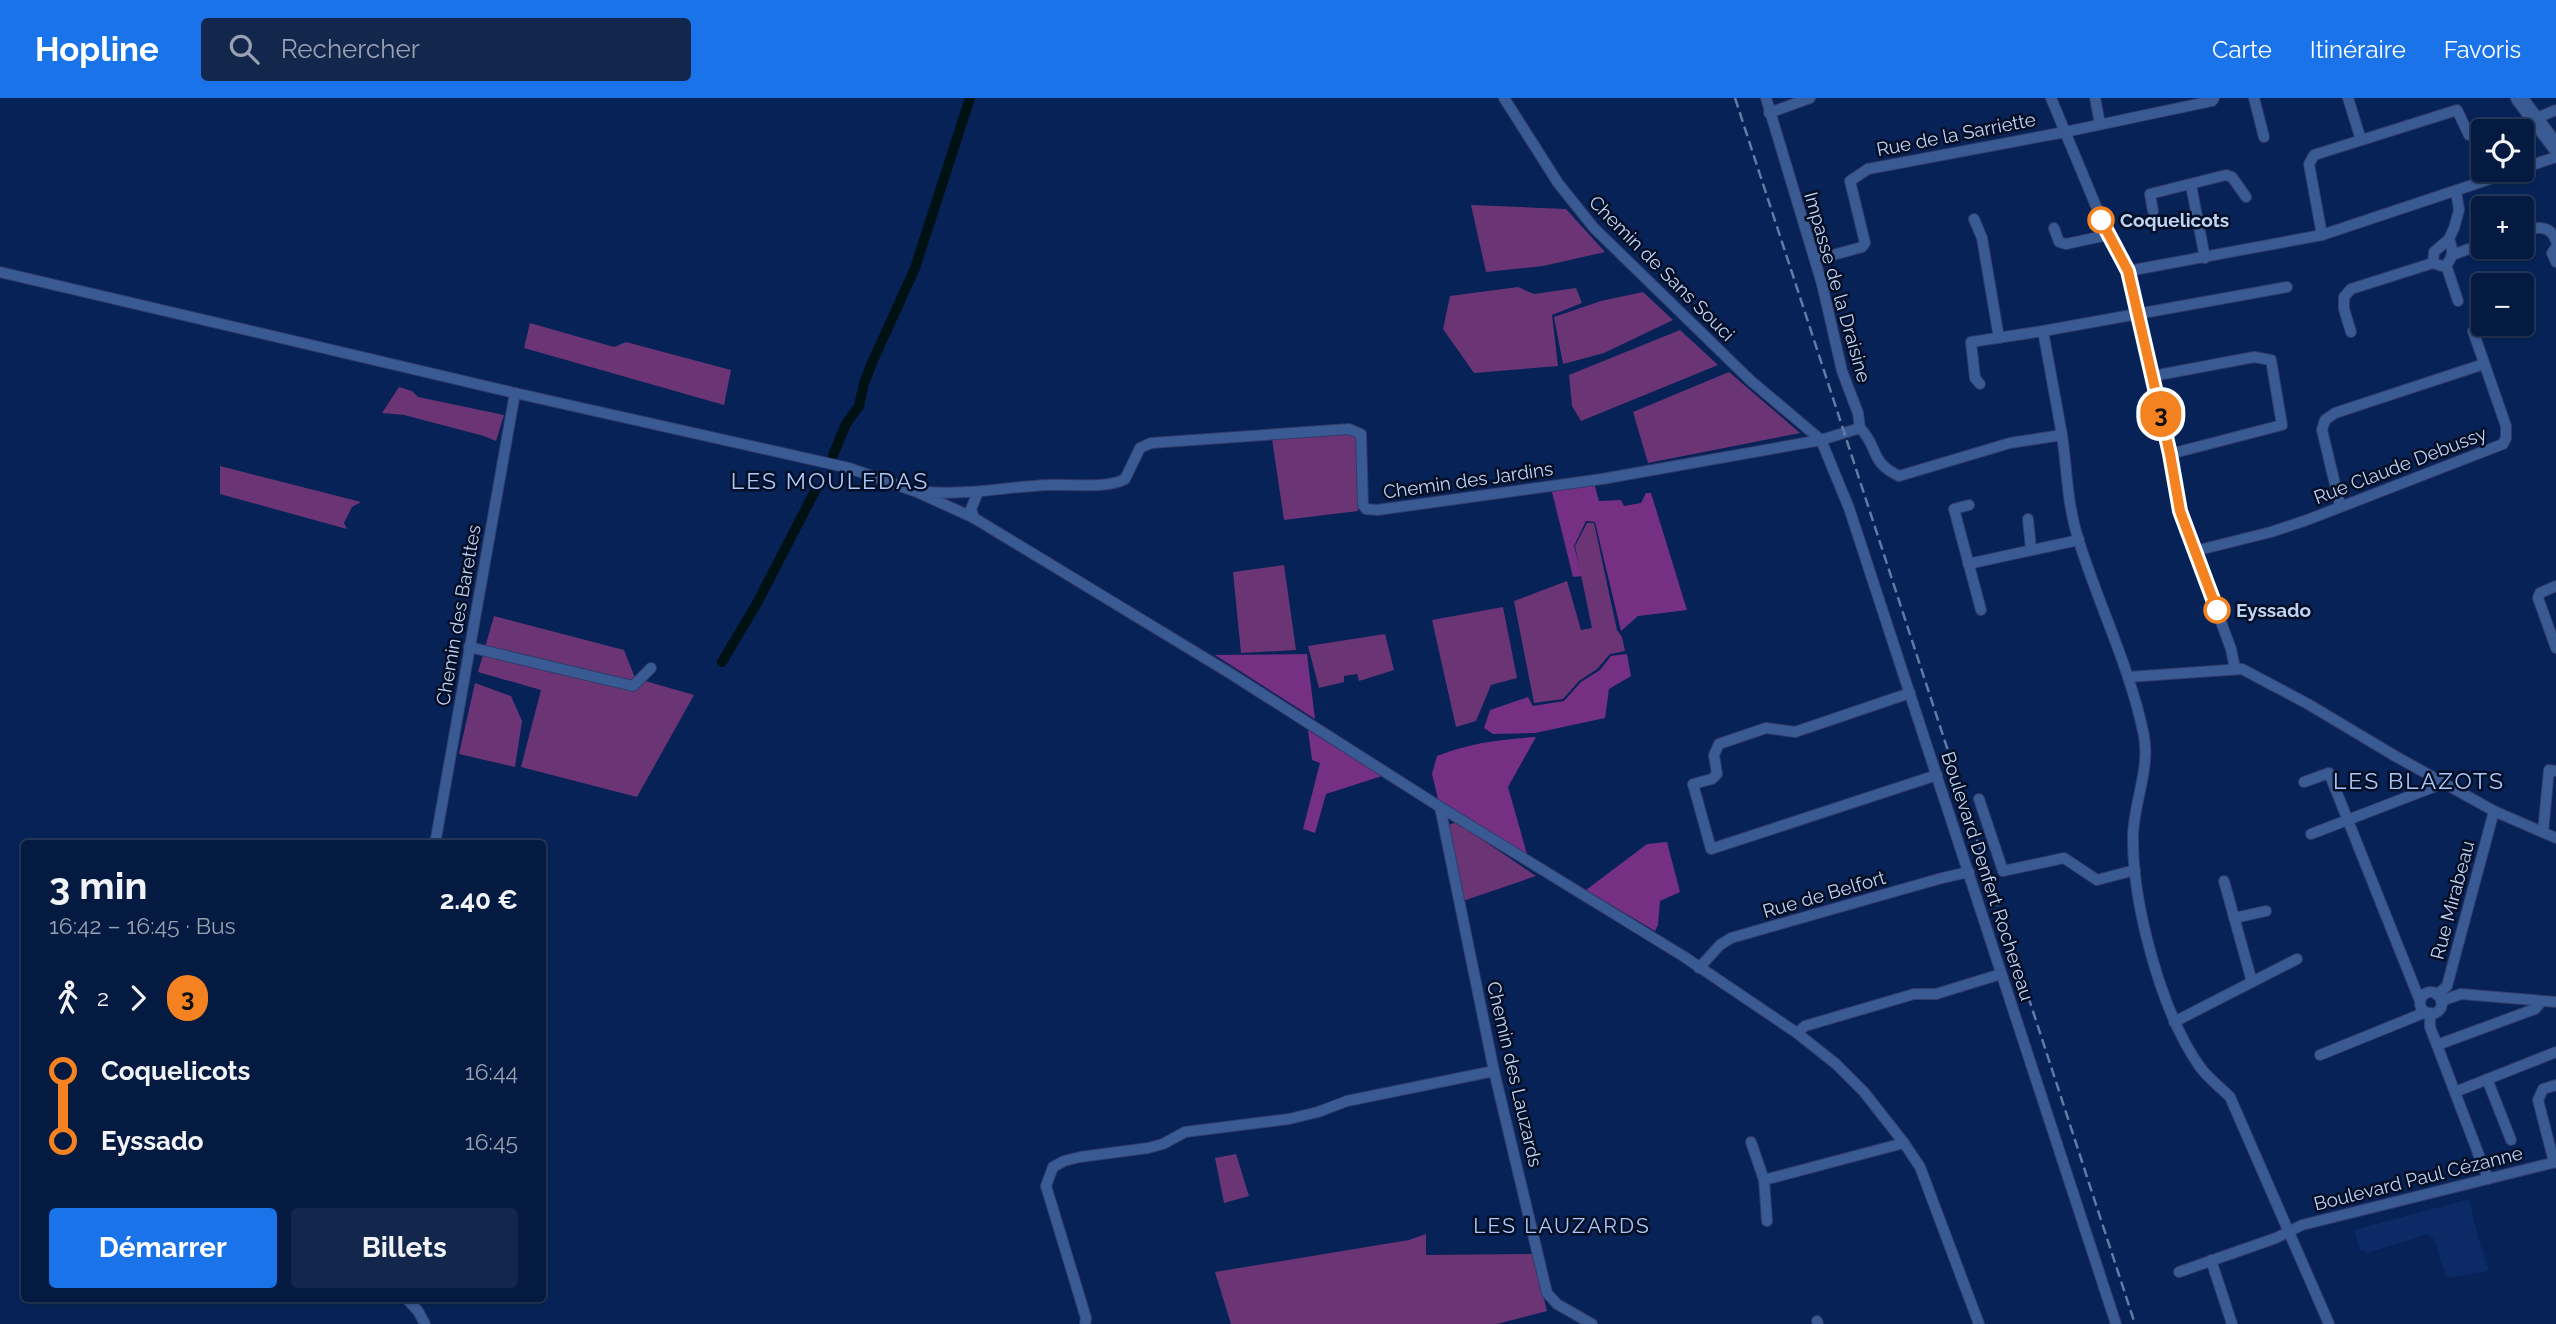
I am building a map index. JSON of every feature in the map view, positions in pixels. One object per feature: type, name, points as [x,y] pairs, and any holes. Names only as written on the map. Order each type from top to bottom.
[{"type":"main road","points":[[2519,98],[2556,147]]},
{"type":"street","name":"Chemin de Sans Souci","points":[[1504,98],[1558,183],[1594,228],[1749,380],[1821,440]]},
{"type":"street","name":"Impasse de la Draisine","points":[[1766,98],[1815,260],[1842,371],[1858,413],[1860,428],[1884,469],[1899,476],[2010,443],[2062,435]]},
{"type":"street","points":[[1769,113],[1810,98]]},
{"type":"street","points":[[2051,98],[2108,235],[2128,271],[2170,454],[2180,511],[2231,649],[2235,668]]},
{"type":"street","points":[[2095,98],[2100,124]]},
{"type":"street","points":[[2156,98],[2159,112]]},
{"type":"street","points":[[2065,132],[2212,101],[2214,98]]},
{"type":"street","points":[[2254,98],[2264,138]]},
{"type":"street","points":[[2348,98],[2361,140]]},
{"type":"street","points":[[2322,236],[2309,164],[2314,155],[2457,110],[2469,135]]},
{"type":"street","points":[[2534,119],[2556,110]]},
{"type":"street","name":"Rue de la Sarriette","points":[[1815,260],[1862,247],[1865,243],[1850,181],[1856,175],[1868,169],[2065,132]]},
{"type":"street","points":[[2128,271],[2322,236],[2556,157]]},
{"type":"street","points":[[2153,211],[2150,194],[2225,175],[2232,177],[2246,197]]},
{"type":"street","points":[[2191,185],[2205,258]]},
{"type":"street","points":[[2452,255],[2449,239],[2459,210],[2456,191]]},
{"type":"street","points":[[1974,219],[1982,238],[1999,338]]},
{"type":"street","points":[[2534,227],[2547,229],[2556,241]]},
{"type":"street","points":[[2054,228],[2059,242],[2066,244],[2108,235]]},
{"type":"street","points":[[2433,263],[2436,248],[2449,239]]},
{"type":"street","points":[[2556,247],[2552,254],[2556,262]]},
{"type":"street","points":[[2458,301],[2446,265],[2452,255],[2471,248]]},
{"type":"street","points":[[2351,332],[2344,309],[2344,297],[2351,289],[2433,263],[2446,265]]},
{"type":"street","points":[[0,272],[849,468],[917,492],[974,518],[1228,672],[1699,968],[1797,1033],[1836,1064],[1864,1092],[1920,1167],[1979,1324]]},
{"type":"street","points":[[1980,384],[1975,377],[1970,342],[2287,287]]},
{"type":"street","points":[[2043,331],[2062,435],[2065,478],[2079,540],[2128,677],[2144,738],[2145,773],[2133,833],[2135,870],[2147,938],[2174,1022],[2201,1068],[2230,1097],[2329,1324]]},
{"type":"street","name":"Rue Claude Debussy","points":[[2195,551],[2271,532],[2503,444],[2506,438],[2505,426],[2475,336]]},
{"type":"street","points":[[2153,376],[2254,357],[2271,360],[2282,425],[2170,454]]},
{"type":"street","points":[[2340,505],[2322,430],[2325,420],[2335,413],[2484,364]]},
{"type":"street","name":"Chemin des Barettes","points":[[436,840],[515,393]]},
{"type":"street","points":[[1821,440],[1860,428]]},
{"type":"street","name":"Chemin des Jardins","points":[[917,492],[958,494],[1121,481],[1125,479],[1140,448],[1151,443],[1349,429],[1361,434],[1362,439],[1363,505],[1366,509],[1377,510],[1602,479],[1821,440]]},
{"type":"street","name":"Boulevard Denfert Rochereau","points":[[1821,440],[1849,508],[2116,1324]]},
{"type":"street","points":[[974,518],[971,509],[978,492]]},
{"type":"street","points":[[1969,505],[1954,509],[1981,610]]},
{"type":"street","points":[[2028,519],[2031,549]]},
{"type":"street","points":[[1968,564],[2079,540]]},
{"type":"street","points":[[2556,586],[2540,593],[2539,604],[2556,648]]},
{"type":"street","points":[[469,647],[633,686],[651,668]]},
{"type":"street","points":[[2128,677],[2235,668],[2253,674],[2494,811],[2556,838]]},
{"type":"street","points":[[1910,694],[1795,732],[1766,728],[1719,744],[1714,755],[1717,774],[1712,779],[1693,784],[1711,849],[1937,775]]},
{"type":"street","points":[[2543,832],[2549,770],[2556,771]]},
{"type":"street","points":[[2305,782],[2329,773],[2338,792],[2421,1008],[2428,1013],[2430,1027],[2488,1179]]},
{"type":"street","points":[[2311,834],[2444,783]]},
{"type":"street","points":[[1979,799],[2003,871],[2064,858],[2097,880],[2135,870]]},
{"type":"street","name":"Chemin des Lauzards","points":[[1440,807],[1494,1071],[1547,1293],[1557,1304],[1592,1324]]},
{"type":"street","name":"Rue Mirabeau","points":[[2439,998],[2447,986],[2494,811]]},
{"type":"street","name":"Rue de Belfort","points":[[1699,968],[1720,945],[1731,938],[1942,878],[1969,873]]},
{"type":"street","points":[[2224,881],[2252,982]]},
{"type":"street","points":[[2234,918],[2266,911]]},
{"type":"street","points":[[2174,1022],[2297,959]]},
{"type":"street","points":[[1797,1033],[1805,1026],[1914,994],[1937,993],[2001,974]]},
{"type":"street","points":[[2420,1001],[2427,993],[2439,998],[2461,995],[2556,1002]]},
{"type":"street","points":[[2320,1055],[2440,1009],[2439,998]]},
{"type":"street","points":[[2437,1045],[2535,1009],[2542,1001]]},
{"type":"street","points":[[2455,1092],[2556,1052]]},
{"type":"street","points":[[1085,1324],[1086,1318],[1046,1186],[1053,1167],[1080,1157],[1148,1148],[1163,1144],[1185,1132],[1289,1119],[1347,1101],[1494,1071]]},
{"type":"street","points":[[2487,1079],[2511,1140]]},
{"type":"street","points":[[2555,1162],[2538,1100],[2543,1089],[2556,1085]]},
{"type":"street","points":[[1751,1142],[1764,1180],[1767,1221]]},
{"type":"street","points":[[1764,1180],[1904,1143]]},
{"type":"street","name":"Boulevard Paul Cézanne","points":[[2179,1272],[2277,1238],[2290,1230],[2555,1162]]},
{"type":"street","points":[[2211,1260],[2232,1324]]},
{"type":"street","points":[[410,1302],[425,1324]]},
{"type":"shaded area","points":[[1471,205],[1566,209],[1605,252],[1543,266],[1486,272]]},
{"type":"shaded area","points":[[1518,287],[1534,294],[1576,288],[1582,303],[1552,315],[1558,366],[1474,373],[1443,329],[1450,296]]},
{"type":"shaded area","points":[[1643,292],[1673,320],[1604,353],[1563,364],[1554,317],[1601,301]]},
{"type":"shaded area","points":[[530,323],[614,347],[626,342],[731,370],[724,405],[524,348]]},
{"type":"shaded area","points":[[1680,330],[1718,365],[1581,421],[1572,406],[1569,375]]},
{"type":"shaded area","points":[[1729,372],[1800,433],[1648,463],[1633,412]]},
{"type":"shaded area","points":[[399,387],[412,391],[418,397],[504,415],[496,441],[404,415],[382,413]]},
{"type":"shaded area","points":[[1351,433],[1359,441],[1358,511],[1284,520],[1272,439]]},
{"type":"shaded area","points":[[220,466],[361,502],[352,507],[344,523],[347,529],[220,494]]},
{"type":"shaded area","points":[[1594,483],[1599,501],[1621,500],[1624,506],[1641,503],[1646,493],[1651,493],[1687,610],[1638,616],[1621,631],[1595,522],[1586,521],[1574,546],[1582,576],[1573,577],[1552,492]]},
{"type":"shaded area","points":[[1587,523],[1594,523],[1617,630],[1622,637],[1625,651],[1610,654],[1563,699],[1534,703],[1514,601],[1567,581],[1581,630],[1592,628],[1575,546]]},
{"type":"shaded area","points":[[1284,565],[1296,650],[1241,653],[1233,572]]},
{"type":"shaded area","points":[[1503,607],[1517,678],[1491,685],[1476,721],[1456,727],[1432,620]]},
{"type":"shaded area","points":[[494,616],[624,650],[635,678],[694,695],[637,797],[521,767],[541,690],[478,672]]},
{"type":"shaded area","points":[[1385,634],[1394,670],[1359,681],[1357,674],[1344,676],[1344,682],[1319,688],[1308,646]]},
{"type":"shaded area","points":[[1307,654],[1315,719],[1215,655]]},
{"type":"shaded area","points":[[1627,654],[1631,676],[1609,689],[1605,718],[1535,733],[1493,734],[1484,728],[1490,710],[1528,697],[1533,706],[1564,701],[1581,682],[1600,670],[1611,656]]},
{"type":"shaded area","points":[[475,683],[511,696],[522,721],[515,767],[459,754]]},
{"type":"shaded area","points":[[1308,730],[1382,776],[1326,794],[1315,833],[1303,829],[1320,763],[1312,760]]},
{"type":"shaded area","points":[[1536,737],[1508,787],[1527,854],[1438,799],[1432,774],[1437,756],[1486,742]]},
{"type":"shaded area","points":[[1456,822],[1536,876],[1463,901],[1449,825]]},
{"type":"shaded area","points":[[1667,842],[1680,892],[1660,901],[1655,931],[1586,890],[1647,844]]},
{"type":"shaded area","points":[[1236,1154],[1249,1196],[1224,1203],[1215,1158]]},
{"type":"shaded area","points":[[2469,1199],[2489,1271],[2446,1278],[2434,1239],[2428,1234],[2367,1253],[2365,1250],[2360,1251],[2354,1230]]},
{"type":"shaded area","points":[[1426,1234],[1426,1255],[1533,1254],[1547,1311],[1497,1324],[1231,1324],[1215,1272],[1409,1240]]},
{"type":"waterway","points":[[833,455],[846,424],[859,406],[872,363],[915,268],[970,98]]},
{"type":"waterway","points":[[722,662],[757,603],[815,491]]},
{"type":"railway","points":[[1735,98],[2135,1324]]},
{"type":"bus line","name":"3","points":[[2101,220],[2128,271],[2170,454],[2180,511],[2217,610]]},
{"type":"place","name":"Coquelicots","points":[[2101,220]]},
{"type":"place","name":"Eyssado","points":[[2217,610]]},
{"type":"district","name":"LES MOULEDAS","points":[[830,481]]},
{"type":"district","name":"LES BLAZOTS","points":[[2419,781]]},
{"type":"district","name":"LES LAUZARDS","points":[[1562,1226]]}]
